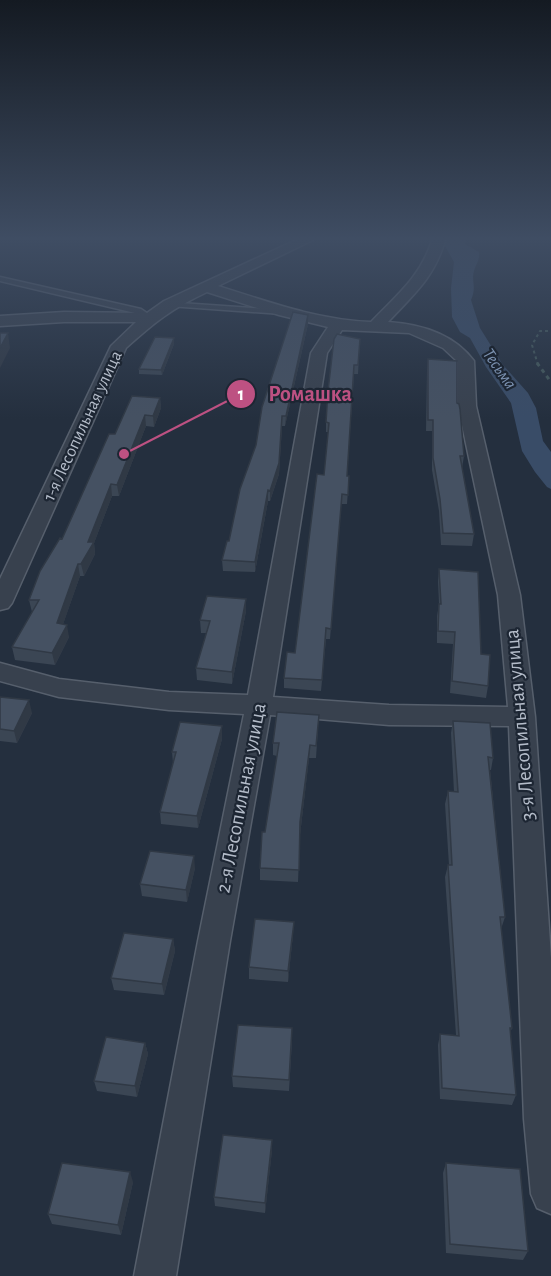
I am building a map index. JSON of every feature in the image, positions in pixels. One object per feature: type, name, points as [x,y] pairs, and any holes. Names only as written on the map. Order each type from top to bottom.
[{"type":"street","name":"1-я Лесопильная улица","points":[[0,603],[7,573],[119,346],[150,318],[179,300]]},
{"type":"street","name":"3-я Лесопильная улица","points":[[245,300],[337,325],[412,328],[449,345],[466,361],[467,406],[509,595],[522,717],[543,1119],[551,1194]]},
{"type":"street","points":[[375,327],[401,300]]},
{"type":"street","points":[[0,321],[64,317],[150,318]]},
{"type":"street","name":"2-я Лесопильная улица","points":[[155,1276],[214,941],[259,705],[319,353],[337,325]]},
{"type":"street","points":[[0,672],[59,688],[169,701],[389,715],[522,717]]},
{"type":"lane","points":[[89,300],[138,311],[150,318]]},
{"type":"lane","points":[[169,304],[284,312]]},
{"type":"path","points":[[551,331],[540,331],[532,345],[536,362],[551,382]]},
{"type":"water","name":"Тесьма","points":[[451,300],[471,300],[480,328],[503,365],[528,393],[536,408],[543,441],[551,452],[551,489],[535,472],[522,451],[511,403],[486,367],[470,338],[460,332],[452,317]]},
{"type":"building","points":[[293,312],[308,315],[286,416],[282,416],[279,463],[270,491],[268,490],[255,562],[222,560],[227,541],[229,541],[240,489],[256,445],[262,407]]},
{"type":"building","points":[[0,333],[8,333],[0,348]]},
{"type":"building","points":[[337,334],[360,339],[358,365],[354,365],[347,476],[349,476],[348,495],[342,494],[331,629],[326,628],[322,680],[284,678],[287,652],[295,653],[317,474],[324,475],[329,423],[326,422],[328,391],[334,339]]},
{"type":"building","points":[[155,337],[174,338],[161,370],[139,369]]},
{"type":"building","points":[[428,359],[457,361],[457,403],[460,409],[464,456],[460,456],[474,534],[443,533],[433,458],[433,420],[428,420]]},
{"type":"building","points":[[132,396],[160,398],[153,416],[145,415],[117,485],[111,484],[88,542],[94,542],[81,564],[78,564],[57,623],[67,625],[52,653],[12,647],[39,600],[29,600],[40,571],[60,538],[62,539],[109,434],[115,434]]},
{"type":"building","points":[[439,569],[478,572],[481,654],[490,655],[488,686],[452,681],[455,632],[438,631],[439,604],[441,604]]},
{"type":"building","points":[[207,596],[246,599],[232,672],[196,668],[210,621],[200,620]]},
{"type":"building","points":[[0,697],[29,700],[14,731],[0,729]]},
{"type":"building","points":[[277,712],[319,715],[316,746],[310,745],[300,822],[299,870],[260,868],[262,832],[265,832],[279,743],[273,743]]},
{"type":"building","points":[[453,721],[490,723],[493,758],[488,757],[505,917],[500,917],[512,1028],[510,1028],[516,1095],[442,1088],[440,1034],[459,1036],[448,865],[452,865],[448,791],[458,792]]},
{"type":"building","points":[[180,722],[222,726],[197,816],[160,812],[176,752],[172,752]]},
{"type":"building","points":[[150,851],[194,856],[186,890],[140,884]]},
{"type":"building","points":[[255,919],[294,922],[288,971],[249,967]]},
{"type":"building","points":[[124,933],[173,939],[162,984],[111,978]]},
{"type":"building","points":[[238,1025],[292,1028],[289,1080],[232,1076]]},
{"type":"building","points":[[106,1037],[145,1043],[135,1086],[94,1081]]},
{"type":"building","points":[[223,1135],[272,1140],[265,1203],[214,1197]]},
{"type":"building","points":[[62,1163],[130,1172],[118,1225],[48,1214]]},
{"type":"building","points":[[446,1163],[520,1169],[528,1251],[450,1244]]},
{"type":"place","name":"Ромашка","points":[[124,454]]}]
